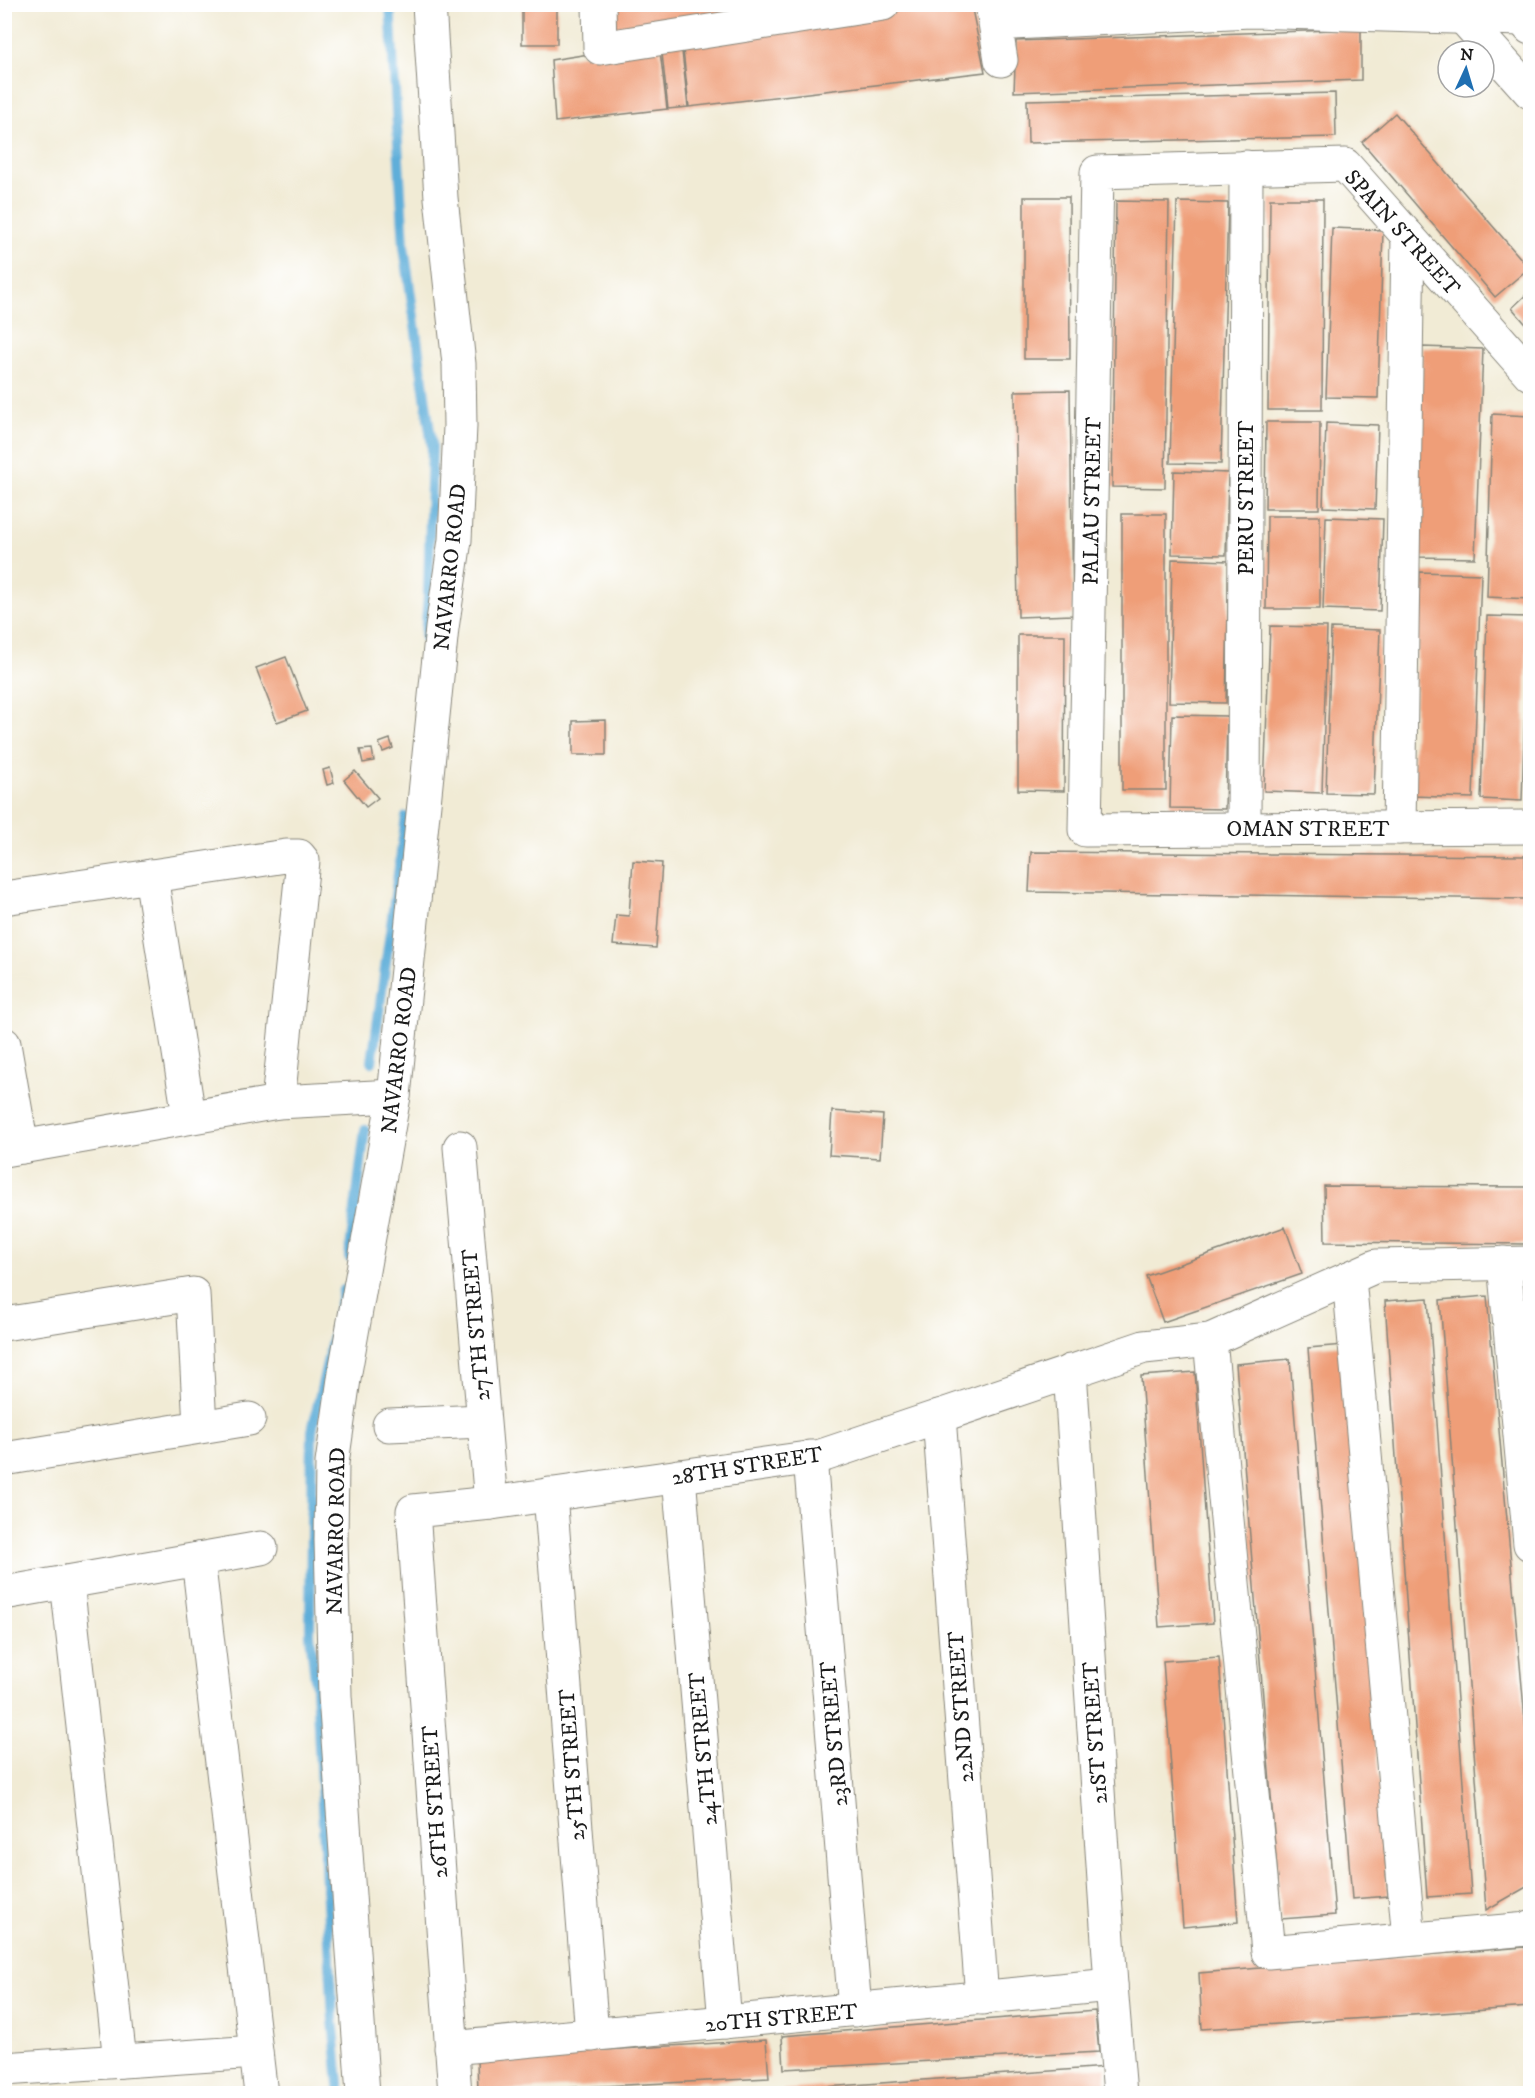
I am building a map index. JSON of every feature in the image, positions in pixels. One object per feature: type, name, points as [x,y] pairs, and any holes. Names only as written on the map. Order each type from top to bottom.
[{"type":"street","name":"NAVARRO ROAD","points":[[363,2094],[335,1696],[331,1540],[332,1463],[345,1372],[394,1096],[442,628],[455,540],[459,364],[441,198],[429,4]]},
{"type":"street","points":[[598,4],[600,48],[883,4]]},
{"type":"street","points":[[1002,60],[994,14],[1250,8],[1456,10],[1521,17]]},
{"type":"street","points":[[1456,10],[1530,92]]},
{"type":"street","name":"SPAIN STREET","points":[[1097,172],[1345,165],[1530,374]]},
{"type":"street","name":"PERU STREET","points":[[1244,828],[1246,168]]},
{"type":"street","name":"PALAU STREET","points":[[1085,830],[1097,172]]},
{"type":"street","points":[[1399,828],[1408,236]]},
{"type":"street","name":"OMAN STREET","points":[[1085,830],[1530,827]]},
{"type":"street","points":[[4,897],[299,856],[303,861],[278,1102]]},
{"type":"street","points":[[151,876],[189,1116]]},
{"type":"street","points":[[4,1044],[13,1149],[278,1102],[394,1096]]},
{"type":"street","name":"27TH STREET","points":[[460,1147],[491,1503]]},
{"type":"street","points":[[1517,1263],[1530,1544]]},
{"type":"street","name":"28TH STREET","points":[[413,1511],[491,1503],[821,1456],[1144,1347],[1210,1340],[1376,1266],[1517,1263]]},
{"type":"street","points":[[1349,1278],[1409,1939]]},
{"type":"street","points":[[4,1324],[193,1294],[200,1426]]},
{"type":"street","points":[[1210,1340],[1268,1952],[1530,1927]]},
{"type":"street","name":"21ST STREET","points":[[1070,1371],[1120,2094]]},
{"type":"street","name":"22ND STREET","points":[[939,1416],[982,1998]]},
{"type":"street","points":[[4,1459],[249,1419]]},
{"type":"street","points":[[389,1425],[483,1421]]},
{"type":"street","name":"23RD STREET","points":[[810,1458],[855,2010]]},
{"type":"street","name":"24TH STREET","points":[[679,1476],[725,2022]]},
{"type":"street","name":"25TH STREET","points":[[550,1494],[592,2035]]},
{"type":"street","name":"26TH STREET","points":[[413,1511],[455,2094]]},
{"type":"street","points":[[4,1593],[261,1548]]},
{"type":"street","points":[[198,1559],[261,2094]]},
{"type":"street","points":[[67,1582],[120,2061]]},
{"type":"street","name":"20TH STREET","points":[[451,2048],[1111,1985]]},
{"type":"street","points":[[4,2069],[256,2052]]},
{"type":"building","points":[[522,4],[557,4],[557,44],[522,44]]},
{"type":"building","points":[[610,4],[782,4],[615,33]]},
{"type":"building","points":[[971,4],[985,72],[689,107],[682,40],[926,5]]},
{"type":"building","points":[[1361,29],[1361,80],[1014,92],[1016,41]]},
{"type":"building","points":[[681,42],[688,107],[668,109],[661,44]]},
{"type":"building","points":[[659,43],[667,109],[555,122],[551,60]]},
{"type":"building","points":[[1335,93],[1336,137],[1028,143],[1027,100]]},
{"type":"building","points":[[1395,113],[1529,268],[1495,297],[1362,142]]},
{"type":"building","points":[[1024,197],[1069,197],[1070,359],[1024,359]]},
{"type":"building","points":[[1270,199],[1323,199],[1322,410],[1268,410]]},
{"type":"building","points":[[1116,201],[1169,202],[1165,488],[1112,487]]},
{"type":"building","points":[[1177,202],[1228,203],[1221,464],[1170,463]]},
{"type":"building","points":[[1332,228],[1383,230],[1378,398],[1326,397]]},
{"type":"building","points":[[1530,291],[1530,329],[1512,308]]},
{"type":"building","points":[[1422,347],[1483,349],[1475,558],[1415,557]]},
{"type":"building","points":[[1070,390],[1073,615],[1018,617],[1015,391]]},
{"type":"building","points":[[1492,414],[1530,416],[1530,599],[1487,597]]},
{"type":"building","points":[[1266,422],[1320,422],[1319,509],[1265,509]]},
{"type":"building","points":[[1326,423],[1378,425],[1375,509],[1323,507]]},
{"type":"building","points":[[1174,471],[1228,473],[1226,555],[1172,554]]},
{"type":"building","points":[[1122,514],[1166,514],[1166,790],[1122,790]]},
{"type":"building","points":[[1267,516],[1320,516],[1320,609],[1266,609]]},
{"type":"building","points":[[1326,517],[1383,519],[1380,611],[1323,609]]},
{"type":"building","points":[[1172,559],[1229,561],[1226,703],[1169,702]]},
{"type":"building","points":[[1420,572],[1481,574],[1473,798],[1412,796]]},
{"type":"building","points":[[1487,616],[1528,617],[1522,801],[1481,799]]},
{"type":"building","points":[[1270,626],[1327,627],[1322,793],[1264,791]]},
{"type":"building","points":[[1331,628],[1380,630],[1374,794],[1326,793]]},
{"type":"building","points":[[1018,635],[1065,635],[1064,791],[1018,790]]},
{"type":"building","points":[[286,657],[307,711],[277,722],[256,668]]},
{"type":"building","points":[[1172,715],[1227,716],[1225,809],[1170,808]]},
{"type":"building","points":[[606,720],[606,755],[573,755],[573,721]]},
{"type":"building","points":[[390,739],[393,748],[383,752],[379,743]]},
{"type":"building","points":[[372,749],[374,761],[363,763],[360,750]]},
{"type":"building","points":[[330,768],[334,783],[327,785],[323,770]]},
{"type":"building","points":[[355,771],[378,798],[366,807],[344,780]]},
{"type":"building","points":[[1031,852],[1525,856],[1526,899],[1029,892]]},
{"type":"building","points":[[633,861],[662,863],[656,948],[613,945],[616,915],[629,916]]},
{"type":"building","points":[[832,1111],[883,1115],[880,1158],[829,1155]]},
{"type":"building","points":[[1324,1186],[1530,1187],[1530,1244],[1325,1242]]},
{"type":"building","points":[[1285,1227],[1302,1274],[1163,1322],[1146,1276]]},
{"type":"building","points":[[1487,1296],[1530,1776],[1530,1885],[1486,1910],[1440,1300]]},
{"type":"building","points":[[1428,1298],[1471,1894],[1427,1897],[1385,1301]]},
{"type":"building","points":[[1344,1345],[1388,1896],[1352,1899],[1308,1348]]},
{"type":"building","points":[[1290,1359],[1335,1915],[1281,1919],[1236,1364]]},
{"type":"building","points":[[1195,1372],[1213,1623],[1159,1627],[1141,1376]]},
{"type":"building","points":[[1219,1657],[1238,1922],[1183,1927],[1163,1661]]},
{"type":"building","points":[[1525,1947],[1530,1971],[1530,2007],[1202,2029],[1199,1973]]},
{"type":"building","points":[[1095,2011],[1099,2052],[784,2069],[782,2036]]},
{"type":"building","points":[[766,2040],[769,2078],[478,2092],[477,2058]]},
{"type":"building","points":[[1106,2067],[1106,2094],[784,2094],[783,2090]]},
{"type":"waterway","points":[[390,4],[404,246],[432,446],[425,638]]},
{"type":"waterway","points":[[372,1062],[406,817]]},
{"type":"waterway","points":[[349,1257],[365,1130]]},
{"type":"waterway","points":[[340,2094],[333,2019],[316,1687],[310,1634],[312,1431],[343,1290]]}]
